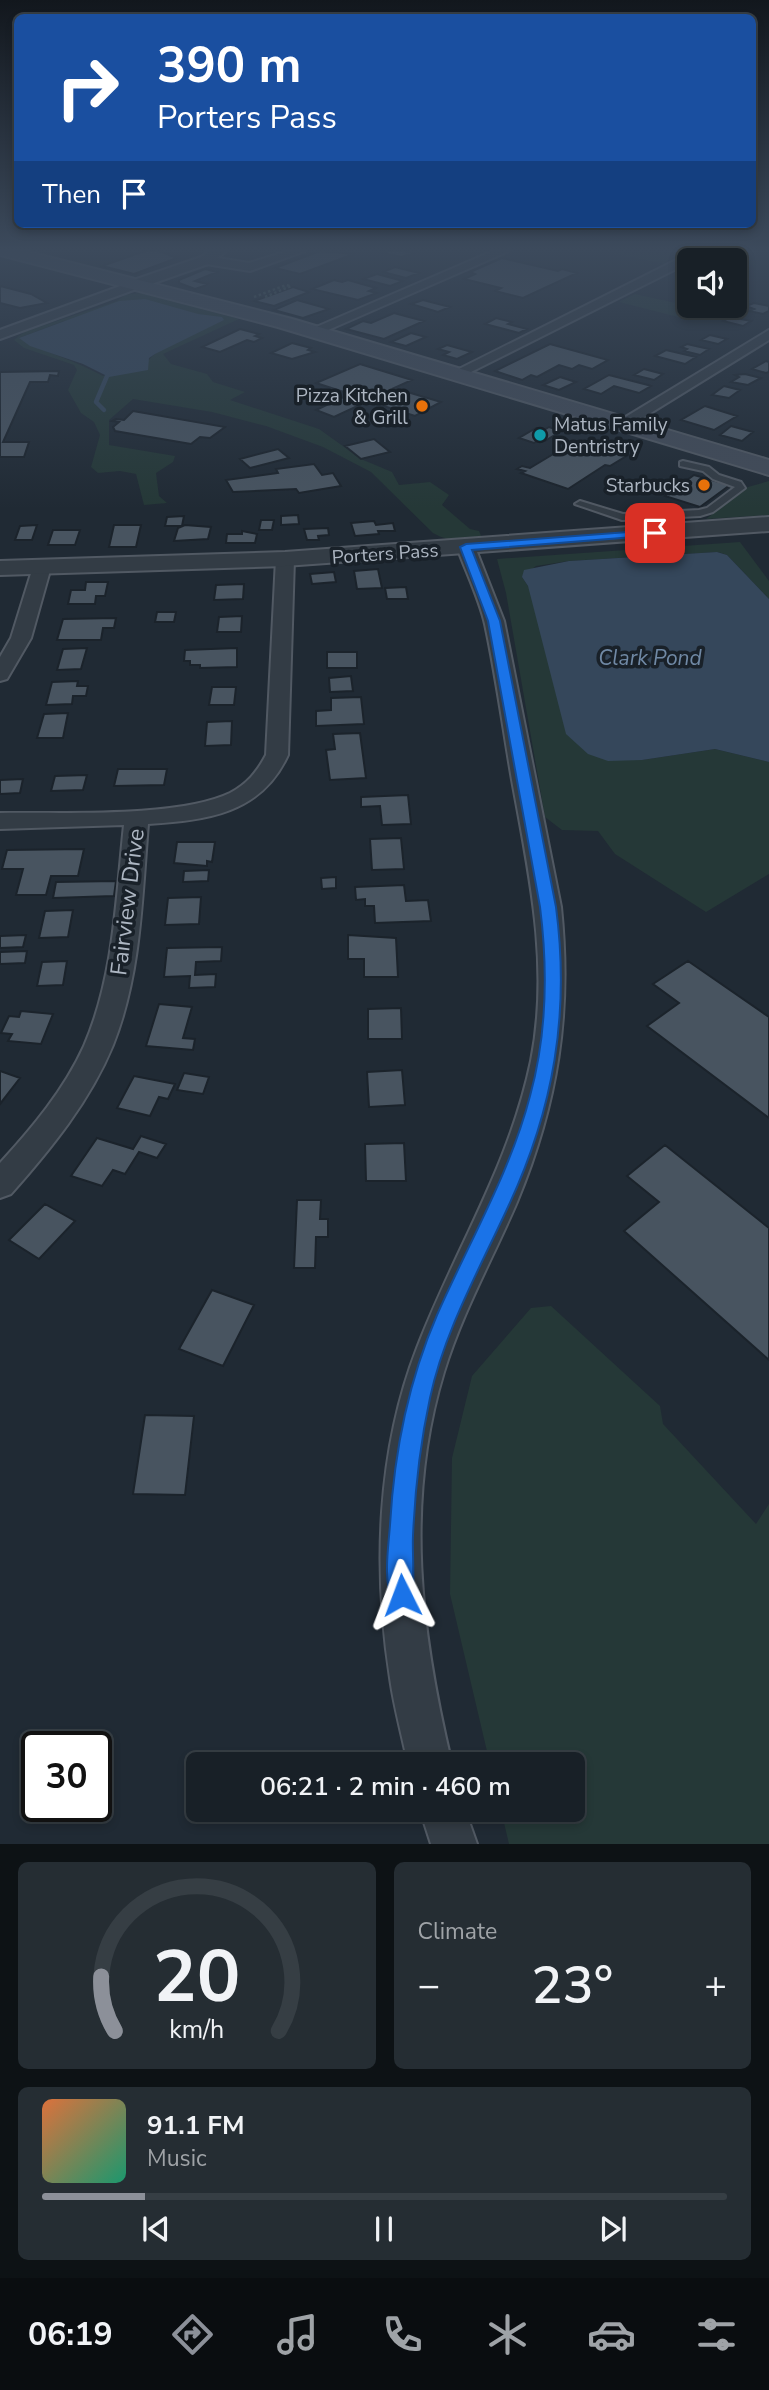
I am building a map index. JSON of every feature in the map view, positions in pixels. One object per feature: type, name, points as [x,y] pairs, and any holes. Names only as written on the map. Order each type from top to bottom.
[{"type":"main road","points":[[334,337],[769,468]]},
{"type":"street","points":[[456,374],[530,337]]},
{"type":"street","points":[[622,424],[764,337]]},
{"type":"street","name":"Porters Pass","points":[[0,568],[285,559],[769,524]]},
{"type":"street","points":[[427,1752],[409,1668],[399,1571],[405,1473],[419,1395],[446,1318],[501,1203],[540,1096],[550,1045],[554,995],[553,949],[548,907],[494,621],[466,547]]},
{"type":"street","name":"Fairview Drive","points":[[0,1185],[66,1104],[91,1060],[107,1023],[121,955],[138,817],[195,811],[223,804],[246,794],[273,768],[277,755],[285,559]]},
{"type":"street","points":[[0,676],[21,638],[42,567]]},
{"type":"street","points":[[0,821],[138,817]]},
{"type":"street","points":[[447,1822],[454,1844]]},
{"type":"lane","points":[[580,504],[622,517],[700,513],[710,510],[740,488],[738,484],[716,477],[706,469],[682,464]]},
{"type":"green space","points":[[18,337],[22,337],[19,338],[103,376],[147,363],[160,351],[184,337],[200,337],[163,354],[171,364],[207,374],[213,382],[245,392],[230,400],[319,429],[361,459],[392,472],[399,485],[430,482],[449,495],[442,505],[470,529],[479,531],[482,538],[451,540],[433,533],[371,472],[323,447],[266,426],[212,412],[133,399],[109,420],[109,445],[175,456],[173,462],[156,473],[159,496],[167,503],[144,505],[136,474],[120,471],[98,473],[91,467],[100,435],[94,422],[81,413],[68,390],[77,370],[74,365],[24,348],[14,340]]},
{"type":"green space","points":[[769,481],[769,515],[706,519],[748,487]]},
{"type":"green space","points":[[740,542],[769,581],[769,599],[727,555],[718,552],[569,561],[536,566],[522,577],[642,760],[715,749],[769,762],[769,874],[706,912],[615,854],[598,831],[562,830],[545,817],[506,593],[497,559]]},
{"type":"green space","points":[[551,1306],[660,1406],[663,1424],[756,1524],[769,1504],[769,1844],[509,1844],[504,1822],[585,1822],[585,1752],[487,1752],[450,1594],[452,1458],[472,1376],[531,1308]]},
{"type":"water","points":[[189,337],[149,358],[148,370],[109,377],[83,364],[30,346],[19,338]]},
{"type":"water","name":"Clark Pond","points":[[717,552],[727,555],[769,599],[769,762],[715,749],[642,760],[608,761],[588,754],[566,734],[528,586],[522,577],[524,570],[569,561]]},
{"type":"building","points":[[223,337],[262,338],[254,342],[247,340],[220,352],[202,347]]},
{"type":"building","points":[[402,337],[426,337],[406,346],[391,342]]},
{"type":"building","points":[[706,337],[727,339],[718,344],[701,340]]},
{"type":"building","points":[[292,343],[311,348],[308,350],[315,352],[292,359],[271,353]]},
{"type":"building","points":[[550,344],[608,360],[592,369],[579,365],[572,369],[559,365],[537,377],[531,375],[522,380],[495,371]]},
{"type":"building","points":[[687,344],[709,349],[700,355],[684,351],[687,349],[681,347]]},
{"type":"building","points":[[447,345],[472,352],[457,359],[443,355],[449,352],[438,349]]},
{"type":"building","points":[[666,350],[696,357],[685,364],[655,356]]},
{"type":"building","points":[[769,362],[769,372],[752,369]]},
{"type":"building","points":[[360,364],[412,380],[394,388],[441,402],[415,416],[368,401],[334,417],[316,410],[350,394],[316,383]]},
{"type":"building","points":[[644,369],[663,374],[654,380],[634,375]]},
{"type":"building","points":[[59,371],[58,376],[50,375],[48,382],[30,382],[3,442],[29,442],[24,457],[0,457],[0,372]]},
{"type":"building","points":[[745,374],[761,378],[748,385],[731,382],[739,377],[735,375]]},
{"type":"building","points":[[609,375],[651,386],[639,393],[614,386],[601,394],[584,389]]},
{"type":"building","points":[[560,377],[576,382],[559,390],[543,385]]},
{"type":"building","points":[[724,386],[740,390],[729,398],[712,395]]},
{"type":"building","points":[[705,406],[737,416],[714,430],[681,420]]},
{"type":"building","points":[[133,411],[225,427],[210,438],[200,437],[191,444],[115,431],[113,427],[119,422],[112,421],[124,420]]},
{"type":"building","points":[[731,426],[753,432],[742,441],[720,435]]},
{"type":"building","name":"Matus Family Dentristry","points":[[549,427],[561,431],[545,441],[540,439],[534,443],[519,438],[536,428],[544,430]]},
{"type":"building","points":[[374,439],[390,452],[361,459],[345,446]]},
{"type":"building","points":[[575,441],[628,455],[610,466],[605,465],[568,489],[521,473],[525,471],[517,469],[522,466],[530,468]]},
{"type":"building","points":[[278,449],[289,458],[250,468],[240,459]]},
{"type":"building","points":[[314,464],[322,475],[333,473],[341,486],[299,493],[296,489],[233,492],[226,480],[278,473],[276,469]]},
{"type":"building","points":[[694,475],[730,485],[700,507],[665,496]]},
{"type":"building","points":[[298,515],[299,524],[281,525],[281,516]]},
{"type":"building","points":[[184,516],[182,526],[165,526],[167,517]]},
{"type":"building","points":[[261,520],[274,520],[272,530],[259,530]]},
{"type":"building","points":[[374,521],[376,525],[393,523],[395,531],[378,531],[379,534],[355,536],[351,523]]},
{"type":"building","points":[[37,525],[32,540],[15,540],[20,526]]},
{"type":"building","points":[[114,525],[141,525],[136,547],[109,547]]},
{"type":"building","points":[[185,525],[211,527],[208,539],[174,541],[178,528]]},
{"type":"building","points":[[328,528],[329,535],[318,536],[319,540],[307,540],[304,529]]},
{"type":"building","points":[[53,530],[80,530],[75,545],[48,545]]},
{"type":"building","points":[[242,531],[257,534],[255,543],[226,543],[227,534],[242,534]]},
{"type":"building","points":[[378,569],[382,588],[357,589],[354,571]]},
{"type":"building","points":[[334,572],[336,582],[312,584],[310,574]]},
{"type":"building","points":[[86,582],[108,582],[105,596],[96,596],[95,604],[68,604],[71,590],[85,590]]},
{"type":"building","points":[[244,584],[243,599],[214,600],[216,585]]},
{"type":"building","points":[[406,587],[408,599],[387,599],[385,588]]},
{"type":"building","points":[[157,612],[176,612],[174,622],[155,622]]},
{"type":"building","points":[[242,616],[241,632],[217,632],[219,617]]},
{"type":"building","points":[[116,618],[114,628],[103,628],[101,640],[57,640],[63,619]]},
{"type":"building","points":[[87,648],[81,669],[57,670],[63,649]]},
{"type":"building","points":[[237,648],[237,667],[200,668],[200,665],[190,665],[190,661],[184,661],[185,650]]},
{"type":"building","points":[[327,652],[357,652],[357,668],[327,668]]},
{"type":"building","points":[[351,676],[353,691],[330,692],[329,678]]},
{"type":"building","points":[[78,681],[77,686],[88,686],[86,696],[73,696],[72,704],[46,705],[52,682]]},
{"type":"building","points":[[212,687],[236,687],[234,705],[209,705]]},
{"type":"building","points":[[361,697],[364,724],[316,726],[316,711],[331,710],[331,698]]},
{"type":"building","points":[[68,713],[63,738],[37,738],[44,714]]},
{"type":"building","points":[[232,721],[231,745],[205,746],[207,722]]},
{"type":"building","points":[[360,733],[366,778],[330,780],[326,750],[335,749],[333,734]]},
{"type":"building","points":[[118,769],[167,769],[164,785],[114,786]]},
{"type":"building","points":[[87,775],[83,790],[51,791],[55,776]]},
{"type":"building","points":[[23,779],[20,793],[0,794],[0,780]]},
{"type":"building","points":[[408,795],[411,824],[382,825],[380,806],[361,807],[361,797]]},
{"type":"building","points":[[401,838],[404,869],[372,870],[370,839]]},
{"type":"building","points":[[177,842],[215,842],[212,862],[207,861],[207,866],[174,863]]},
{"type":"building","points":[[84,849],[78,876],[51,876],[46,895],[16,895],[23,869],[2,869],[7,850]]},
{"type":"building","points":[[209,870],[208,881],[183,882],[184,871]]},
{"type":"building","points":[[336,877],[336,888],[322,889],[321,878]]},
{"type":"building","points":[[116,881],[114,896],[53,898],[56,882]]},
{"type":"building","points":[[404,885],[406,901],[428,900],[431,921],[375,923],[374,906],[365,906],[365,899],[356,900],[355,887]]},
{"type":"building","points":[[201,897],[199,924],[165,925],[168,898]]},
{"type":"building","points":[[73,910],[68,937],[39,938],[45,911]]},
{"type":"building","points":[[26,935],[23,947],[0,948],[0,936]]},
{"type":"building","points":[[348,935],[396,938],[398,977],[364,977],[364,959],[348,959]]},
{"type":"building","points":[[222,947],[221,961],[196,962],[195,975],[216,974],[215,987],[189,988],[190,976],[164,977],[167,948]]},
{"type":"building","points":[[27,951],[25,963],[0,964],[0,952]]},
{"type":"building","points":[[67,961],[63,985],[37,986],[42,962]]},
{"type":"building","points":[[688,961],[769,1017],[769,1118],[647,1026],[679,1003],[653,984]]},
{"type":"building","points":[[159,1004],[192,1007],[183,1038],[195,1039],[193,1050],[146,1046]]},
{"type":"building","points":[[401,1008],[402,1039],[368,1039],[368,1009]]},
{"type":"building","points":[[21,1011],[53,1014],[41,1044],[8,1041],[12,1034],[1,1033],[9,1016],[19,1017]]},
{"type":"building","points":[[402,1070],[405,1105],[369,1107],[367,1072]]},
{"type":"building","points":[[0,1071],[20,1078],[0,1104]]},
{"type":"building","points":[[184,1073],[209,1077],[203,1094],[177,1090]]},
{"type":"building","points":[[134,1076],[175,1084],[168,1099],[159,1097],[150,1116],[117,1108]]},
{"type":"building","points":[[141,1136],[166,1144],[157,1158],[139,1152],[125,1174],[113,1170],[102,1186],[71,1176],[97,1138],[133,1149]]},
{"type":"building","points":[[404,1143],[406,1181],[366,1181],[365,1144]]},
{"type":"building","points":[[665,1145],[769,1228],[769,1360],[624,1231],[659,1202],[627,1176]]},
{"type":"building","points":[[297,1200],[321,1200],[320,1219],[328,1219],[328,1237],[316,1237],[315,1268],[294,1268]]},
{"type":"building","points":[[45,1204],[75,1221],[39,1259],[9,1240]]},
{"type":"building","points":[[212,1290],[254,1305],[223,1366],[179,1349]]},
{"type":"building","points":[[145,1415],[194,1416],[185,1495],[133,1494]]},
{"type":"waterway","points":[[104,410],[96,402],[110,369]]},
{"type":"place","name":"Pizza Kitchen & Grill","points":[[422,406]]},
{"type":"place","name":"Matus Family Dentristry","points":[[540,435]]},
{"type":"place","name":"Starbucks","points":[[704,485]]},
{"type":"route","points":[[402,1595],[399,1571],[405,1473],[419,1395],[446,1318],[501,1203],[523,1149],[540,1096],[550,1045],[554,995],[553,949],[548,907],[494,621],[466,547],[655,533]]}]
